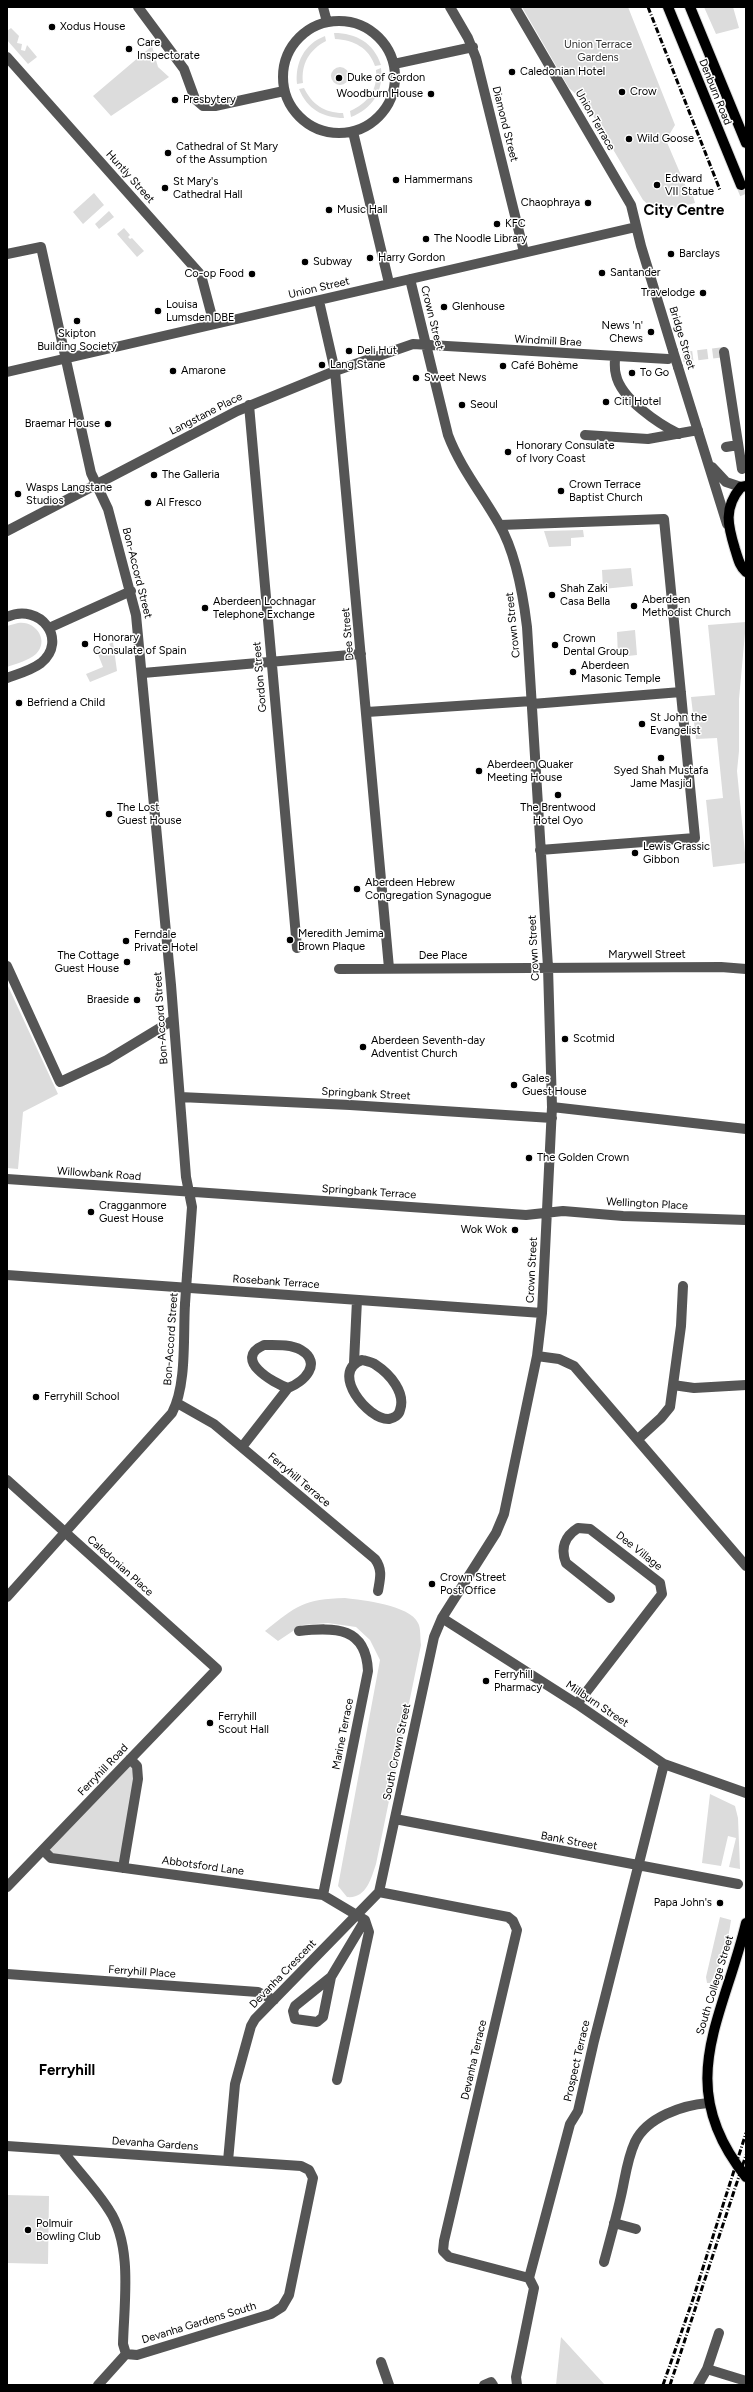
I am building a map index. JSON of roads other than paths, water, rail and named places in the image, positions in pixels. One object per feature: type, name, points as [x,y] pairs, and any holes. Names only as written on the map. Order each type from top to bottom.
[{"type":"main road","name":"Denburn Road","points":[[668,7],[740,185]]},
{"type":"main road","name":"Denburn Road","points":[[690,7],[746,143]]},
{"type":"main road","points":[[727,524],[731,502],[744,487]]},
{"type":"main road","name":"Bridge Street","points":[[727,524],[740,565],[746,572]]},
{"type":"main road","name":"South College Street","points":[[746,1923],[737,1959],[715,2020],[710,2043],[707,2069],[708,2103],[718,2135],[746,2176]]},
{"type":"street","points":[[138,7],[184,70],[195,99],[203,106],[216,106],[284,91]]},
{"type":"street","points":[[323,7],[326,22]]},
{"type":"street","name":"Diamond Street","points":[[450,7],[472,47],[524,252]]},
{"type":"street","name":"Union Terrace","points":[[515,7],[631,205],[636,227]]},
{"type":"street","points":[[326,22],[349,22],[368,29],[383,42],[394,64],[395,87],[387,108],[371,124],[353,132],[329,133],[309,125],[295,113],[284,91],[283,70],[290,49],[308,30],[326,22]]},
{"type":"street","points":[[394,64],[472,47]]},
{"type":"street","name":"Huntly Street","points":[[7,57],[201,275],[214,324]]},
{"type":"street","points":[[353,132],[389,284]]},
{"type":"street","name":"Union Street","points":[[7,372],[636,227]]},
{"type":"street","name":"Bridge Street","points":[[636,227],[727,524]]},
{"type":"street","name":"Bon-Accord Street","points":[[7,254],[41,247],[91,473],[108,509],[131,591],[142,673],[180,1097],[189,1192],[192,1207],[180,1388],[177,1403],[172,1413],[7,1597]]},
{"type":"street","name":"Crown Street","points":[[410,279],[448,435],[454,452],[500,525],[523,594],[532,702],[548,967],[552,1107],[542,1313],[537,1356],[504,1514],[496,1533],[442,1618]]},
{"type":"street","name":"Dee Street","points":[[319,300],[334,371],[367,712],[389,968]]},
{"type":"street","name":"Langstane Place","points":[[7,531],[249,405],[334,371],[414,344],[426,345]]},
{"type":"street","name":"Windmill Brae","points":[[426,345],[668,359]]},
{"type":"street","points":[[724,352],[742,469]]},
{"type":"street","points":[[615,357],[616,376],[629,396],[659,423],[679,434]]},
{"type":"street","name":"Gordon Street","points":[[249,405],[297,948]]},
{"type":"street","points":[[585,435],[648,439],[698,430]]},
{"type":"street","points":[[726,447],[738,445]]},
{"type":"street","name":"Bridge Street","points":[[706,457],[720,477],[744,487]]},
{"type":"street","points":[[500,525],[664,519],[695,838],[540,850]]},
{"type":"street","points":[[49,628],[131,591]]},
{"type":"street","points":[[7,617],[20,613],[30,613],[38,617],[49,628],[51,642],[46,657],[40,664],[7,678]]},
{"type":"street","points":[[142,673],[361,654]]},
{"type":"street","points":[[367,712],[681,692]]},
{"type":"street","points":[[7,966],[60,1082],[106,1060],[173,1020]]},
{"type":"street","name":"Dee Place","points":[[340,969],[548,967]]},
{"type":"street","name":"Marywell Street","points":[[548,967],[721,967],[746,969]]},
{"type":"street","name":"Springbank Street","points":[[180,1097],[350,1105],[552,1118]]},
{"type":"street","points":[[552,1107],[746,1129]]},
{"type":"street","name":"Willowbank Road","points":[[7,1178],[189,1192]]},
{"type":"street","name":"Springbank Terrace","points":[[189,1192],[526,1215],[547,1213]]},
{"type":"street","name":"Wellington Place","points":[[547,1213],[563,1211],[623,1216],[746,1220]]},
{"type":"street","name":"Rosebank Terrace","points":[[7,1276],[542,1313]]},
{"type":"street","points":[[638,1439],[662,1418],[670,1406],[681,1326],[683,1286]]},
{"type":"street","points":[[354,1362],[362,1360],[375,1364],[398,1390],[403,1399],[400,1412],[394,1418],[387,1419],[374,1413],[354,1394],[349,1382],[350,1370],[354,1362],[358,1300]]},
{"type":"street","points":[[242,1447],[288,1388],[299,1384],[308,1376],[311,1369],[307,1355],[301,1350],[286,1346],[264,1346],[258,1348],[254,1356],[254,1366],[260,1374],[288,1388]]},
{"type":"street","points":[[537,1356],[559,1358],[574,1366],[746,1566]]},
{"type":"street","points":[[673,1385],[694,1388],[746,1386]]},
{"type":"street","name":"Ferryhill Terrace","points":[[177,1403],[214,1424],[375,1559],[380,1566],[381,1573],[378,1592]]},
{"type":"street","name":"Caledonian Place","points":[[7,1480],[217,1669]]},
{"type":"street","name":"Dee Village","points":[[577,1704],[662,1594],[660,1583],[590,1529],[578,1528],[565,1541],[563,1556],[566,1563],[610,1598]]},
{"type":"street","name":"Millburn Street","points":[[442,1618],[577,1704],[664,1764],[746,1793]]},
{"type":"street","name":"South Crown Street","points":[[379,1892],[434,1638],[442,1618]]},
{"type":"street","name":"Marine Terrace","points":[[300,1631],[321,1629],[345,1633],[359,1640],[367,1654],[368,1671],[323,1895]]},
{"type":"street","name":"Ferryhill Road","points":[[7,1887],[217,1669]]},
{"type":"street","points":[[123,1868],[138,1779],[137,1766],[130,1759]]},
{"type":"street","name":"Prospect Terrace","points":[[517,2385],[516,2377],[534,2288],[529,2278],[570,2124],[578,2111],[637,1866],[664,1764]]},
{"type":"street","name":"Bank Street","points":[[395,1819],[738,1884]]},
{"type":"street","name":"Abbotsford Lane","points":[[43,1850],[51,1858],[323,1895],[361,1918]]},
{"type":"street","name":"Devanha Crescent","points":[[228,2161],[235,2084],[247,2035],[255,2019],[361,1918],[379,1892]]},
{"type":"street","name":"Devanha Terrace","points":[[379,1892],[508,1917],[516,1925],[517,1930],[444,2241],[443,2251],[449,2257],[529,2278]]},
{"type":"street","points":[[331,1977],[295,2006],[293,2011],[295,2018],[317,2022],[321,2020],[326,2009],[331,1977],[361,1918]]},
{"type":"street","points":[[337,2080],[369,1932],[361,1918]]},
{"type":"street","name":"Ferryhill Place","points":[[7,1974],[258,1992],[274,2000]]},
{"type":"street","points":[[604,2262],[629,2162],[639,2137],[647,2127],[668,2114],[692,2104],[708,2103]]},
{"type":"street","name":"Devanha Gardens","points":[[7,2146],[301,2166],[309,2170],[313,2178],[289,2295]]},
{"type":"street","points":[[62,2150],[110,2211],[122,2245],[126,2283],[123,2344],[126,2354],[98,2385]]},
{"type":"street","points":[[614,2223],[636,2228]]},
{"type":"street","name":"Devanha Gardens South","points":[[126,2354],[137,2354],[271,2314],[282,2307],[289,2295]]},
{"type":"street","points":[[698,2385],[707,2369],[719,2334]]},
{"type":"street","points":[[381,2362],[389,2385]]},
{"type":"street","points":[[707,2369],[746,2381]]},
{"type":"street","points":[[484,2385],[491,2382],[493,2385]]},
{"type":"tunnel","points":[[741,185],[746,197]]},
{"type":"tunnel","points":[[668,359],[724,352]]},
{"type":"railway","points":[[648,7],[720,190]]},
{"type":"railway","points":[[663,2385],[693,2299],[746,2133]]},
{"type":"railway","points":[[670,2385],[746,2155]]},
{"type":"place","name":"Xodus House","points":[[52,27]]},
{"type":"place","name":"Care Inspectorate","points":[[129,49]]},
{"type":"place","name":"Caledonian Hotel","points":[[512,72]]},
{"type":"place","name":"Duke of Gordon","points":[[339,78]]},
{"type":"place","name":"Crow","points":[[622,92]]},
{"type":"place","name":"Woodburn House","points":[[431,94]]},
{"type":"place","name":"Presbytery","points":[[175,100]]},
{"type":"place","name":"Wild Goose","points":[[629,139]]},
{"type":"place","name":"Cathedral of St Mary of the Assumption","points":[[168,153]]},
{"type":"place","name":"Hammermans","points":[[396,180]]},
{"type":"place","name":"Edward VII Statue","points":[[657,185]]},
{"type":"place","name":"St Mary's Cathedral Hall","points":[[165,188]]},
{"type":"place","name":"Chaophraya","points":[[588,203]]},
{"type":"place","name":"Music Hall","points":[[329,210]]},
{"type":"place","name":"KFC","points":[[497,224]]},
{"type":"place","name":"The Noodle Library","points":[[426,239]]},
{"type":"place","name":"Barclays","points":[[671,254]]},
{"type":"place","name":"Harry Gordon","points":[[370,258]]},
{"type":"place","name":"Subway","points":[[305,262]]},
{"type":"place","name":"Santander","points":[[602,273]]},
{"type":"place","name":"Co-op Food","points":[[252,274]]},
{"type":"place","name":"Travelodge","points":[[703,293]]},
{"type":"place","name":"Glenhouse","points":[[444,307]]},
{"type":"place","name":"Louisa Lumsden DBE","points":[[158,311]]},
{"type":"place","name":"Skipton Building Society","points":[[77,321]]},
{"type":"place","name":"News 'n' Chews","points":[[651,332]]},
{"type":"place","name":"Deli Hut","points":[[349,351]]},
{"type":"place","name":"Lang Stane","points":[[322,365]]},
{"type":"place","name":"Café Bohème","points":[[503,366]]},
{"type":"place","name":"Amarone","points":[[173,371]]},
{"type":"place","name":"To Go","points":[[632,373]]},
{"type":"place","name":"Sweet News","points":[[416,378]]},
{"type":"place","name":"Citi Hotel","points":[[606,402]]},
{"type":"place","name":"Seoul","points":[[462,405]]},
{"type":"place","name":"Braemar House","points":[[108,424]]},
{"type":"place","name":"Honorary Consulate of Ivory Coast","points":[[508,452]]},
{"type":"place","name":"The Galleria","points":[[154,475]]},
{"type":"place","name":"Crown Terrace Baptist Church","points":[[561,491]]},
{"type":"place","name":"Wasps Langstane Studios","points":[[18,494]]},
{"type":"place","name":"Al Fresco","points":[[148,503]]},
{"type":"place","name":"Shah Zaki Casa Bella","points":[[552,595]]},
{"type":"place","name":"Aberdeen Methodist Church","points":[[634,606]]},
{"type":"place","name":"Aberdeen Lochnagar Telephone Exchange","points":[[205,608]]},
{"type":"place","name":"Honorary Consulate of Spain","points":[[85,644]]},
{"type":"place","name":"Crown Dental Group","points":[[555,645]]},
{"type":"place","name":"Aberdeen Masonic Temple","points":[[573,672]]},
{"type":"place","name":"Befriend a Child","points":[[19,703]]},
{"type":"place","name":"St John the Evangelist","points":[[642,724]]},
{"type":"place","name":"Syed Shah Mustafa Jame Masjid","points":[[661,758]]},
{"type":"place","name":"Aberdeen Quaker Meeting House","points":[[479,771]]},
{"type":"place","name":"The Brentwood Hotel Oyo","points":[[558,795]]},
{"type":"place","name":"The Lost Guest House","points":[[109,814]]},
{"type":"place","name":"Lewis Grassic Gibbon","points":[[635,853]]},
{"type":"place","name":"Aberdeen Hebrew Congregation Synagogue","points":[[357,889]]},
{"type":"place","name":"Meredith Jemima Brown Plaque","points":[[290,940]]},
{"type":"place","name":"Ferndale Private Hotel","points":[[126,941]]},
{"type":"place","name":"The Cottage Guest House","points":[[127,962]]},
{"type":"place","name":"Braeside","points":[[137,1000]]},
{"type":"place","name":"Scotmid","points":[[565,1039]]},
{"type":"place","name":"Aberdeen Seventh-day Adventist Church","points":[[363,1047]]},
{"type":"place","name":"Gales Guest House","points":[[514,1085]]},
{"type":"place","name":"The Golden Crown","points":[[529,1158]]},
{"type":"place","name":"Cragganmore Guest House","points":[[91,1212]]},
{"type":"place","name":"Wok Wok","points":[[515,1230]]},
{"type":"place","name":"Ferryhill School","points":[[36,1397]]},
{"type":"place","name":"Crown Street Post Office","points":[[432,1584]]},
{"type":"place","name":"Ferryhill Pharmacy","points":[[486,1681]]},
{"type":"place","name":"Ferryhill Scout Hall","points":[[210,1723]]},
{"type":"place","name":"Papa John's","points":[[720,1903]]},
{"type":"place","name":"Polmuir Bowling Club","points":[[28,2230]]},
{"type":"district","name":"City Centre","points":[[684,211]]},
{"type":"district","name":"Ferryhill","points":[[67,2071]]},
{"type":"park label","name":"Union Terrace Gardens","points":[[598,51]]}]
